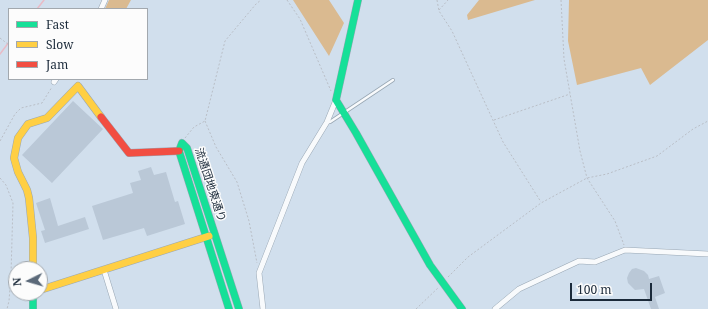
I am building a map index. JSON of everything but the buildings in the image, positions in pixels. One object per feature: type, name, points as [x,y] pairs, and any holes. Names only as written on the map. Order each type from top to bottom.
[{"type":"street","points":[[263,309],[259,273],[302,163],[328,122],[336,100],[358,0]]},
{"type":"street","points":[[33,261],[33,238],[29,198],[14,158],[18,138],[28,124],[47,118],[78,86],[128,153],[180,147]]},
{"type":"street","points":[[336,100],[430,265],[462,309]]},
{"type":"street","name":"流通団地東通り","points":[[229,309],[180,147],[187,148],[239,309]]},
{"type":"street","points":[[48,288],[215,234]]},
{"type":"street","points":[[495,309],[520,289],[579,261],[594,262],[625,250],[708,254]]},
{"type":"street","points":[[104,270],[116,309]]},
{"type":"lane","points":[[328,122],[343,114],[393,80]]},
{"type":"path","points":[[259,273],[249,221],[237,182],[216,147],[205,121],[225,41],[261,0]]},
{"type":"path","points":[[287,0],[300,19],[336,100]]},
{"type":"path","points":[[437,0],[439,11],[452,31],[503,142],[541,202]]},
{"type":"path","points":[[439,11],[448,0]]},
{"type":"path","points":[[561,0],[564,59],[580,151],[587,178],[615,221],[625,250]]},
{"type":"path","points":[[0,38],[8,44]]},
{"type":"path","points":[[0,141],[15,114],[22,108],[42,103],[52,90],[55,80]]},
{"type":"path","points":[[493,121],[570,94]]},
{"type":"path","points":[[180,147],[194,127],[205,121]]},
{"type":"path","points":[[416,309],[468,257],[541,202],[587,178],[607,174],[657,156],[693,129],[708,121]]},
{"type":"path","points":[[0,178],[6,185],[13,203],[11,275],[7,309]]},
{"type":"shaded area","points":[[109,0],[131,0],[127,8],[105,8]]},
{"type":"shaded area","points":[[293,0],[329,0],[344,23],[329,56]]},
{"type":"shaded area","points":[[479,0],[535,0],[468,20],[467,15]]},
{"type":"shaded area","points":[[569,0],[708,0],[708,40],[650,85],[641,68],[577,85],[568,41]]},
{"type":"waterway","points":[[38,8],[44,0]]},
{"type":"waterway","points":[[0,54],[8,43]]},
{"type":"traffic: fast","points":[[358,0],[336,100],[430,265],[462,309]]},
{"type":"traffic: fast","points":[[229,309],[179,151],[182,143],[187,148],[239,309]]},
{"type":"traffic: fast","points":[[33,301],[33,309]]},
{"type":"traffic: slow","points":[[33,261],[33,238],[29,198],[14,158],[18,138],[28,124],[47,118],[78,86],[101,117]]},
{"type":"traffic: slow","points":[[48,287],[209,236]]},
{"type":"traffic: jam","points":[[101,117],[129,153],[179,151]]}]
